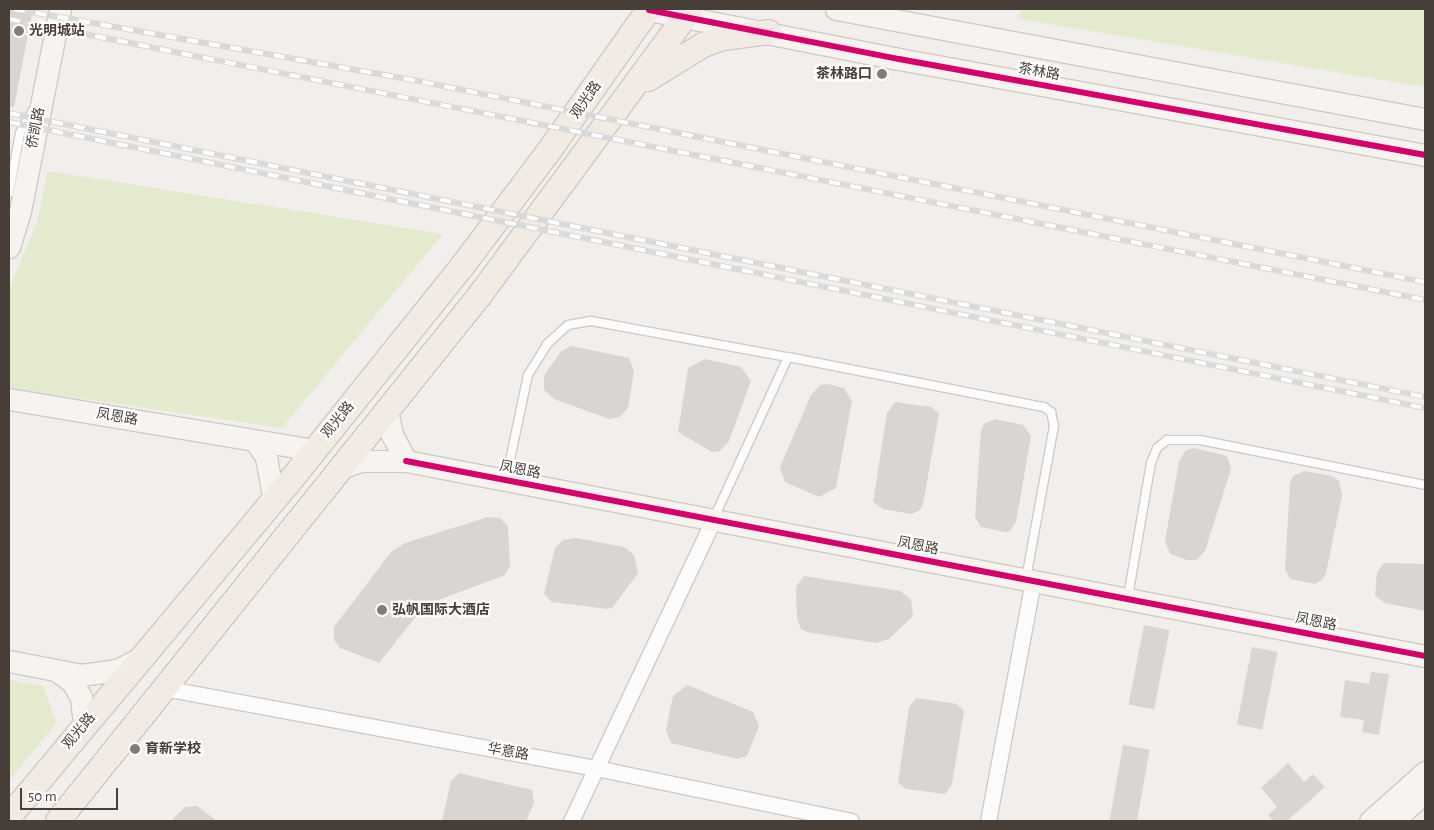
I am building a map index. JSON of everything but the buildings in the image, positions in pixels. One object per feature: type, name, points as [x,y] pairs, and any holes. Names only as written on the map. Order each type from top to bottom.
[{"type":"main road","name":"观光路","points":[[9,817],[84,724],[274,501],[469,256],[549,151],[649,9]]},
{"type":"main road","points":[[58,821],[480,295],[689,13]]},
{"type":"main road","points":[[627,96],[666,65],[703,45],[723,38],[769,32]]},
{"type":"street","name":"侨凯路","points":[[9,247],[20,211],[60,9]]},
{"type":"street","name":"茶林路","points":[[649,9],[689,13],[899,59],[1425,155]]},
{"type":"street","name":"茶林路","points":[[836,9],[1425,119]]},
{"type":"street","name":"凤恩路","points":[[9,399],[314,450]]},
{"type":"street","points":[[387,410],[392,435],[406,461]]},
{"type":"street","points":[[255,440],[266,457],[274,501]]},
{"type":"street","name":"凤恩路","points":[[341,468],[367,460],[406,461],[1425,656]]},
{"type":"street","points":[[571,821],[713,520]]},
{"type":"street","points":[[988,821],[1029,580]]},
{"type":"street","points":[[9,662],[57,671],[94,675],[117,670],[139,659]]},
{"type":"street","points":[[57,671],[77,689],[84,706],[84,724]]},
{"type":"street","name":"华意路","points":[[164,688],[596,768],[850,821]]},
{"type":"street","points":[[1370,821],[1425,772]]},
{"type":"street","points":[[1393,821],[1425,792]]},
{"type":"lane","points":[[9,193],[20,133],[45,84]]},
{"type":"lane","points":[[506,480],[528,375],[548,344],[568,325],[591,321],[788,358],[1044,407],[1051,412],[1054,426],[1029,580]]},
{"type":"lane","points":[[713,520],[788,358]]},
{"type":"lane","points":[[1128,599],[1151,463],[1157,448],[1167,440],[1200,440],[1425,485]]},
{"type":"green space","points":[[1021,9],[1425,9],[1425,87],[1019,19]]},
{"type":"green space","points":[[48,171],[443,234],[282,428],[9,388],[9,289],[37,222]]},
{"type":"green space","points":[[9,680],[43,686],[57,723],[9,781]]},
{"type":"railway","points":[[14,9],[423,82],[1425,282]]},
{"type":"railway","points":[[9,19],[1425,300]]},
{"type":"railway","points":[[9,113],[1425,397]]},
{"type":"railway","points":[[9,122],[1425,408]]},
{"type":"cycle path","points":[[649,10],[899,59],[1425,155]]},
{"type":"cycle path","points":[[406,461],[1425,656]]},
{"type":"place","name":"光明城站","points":[[19,31]]},
{"type":"place","name":"茶林路口","points":[[882,74]]},
{"type":"place","name":"弘帆国际大酒店","points":[[382,610]]},
{"type":"place","name":"育新学校","points":[[135,749]]}]
